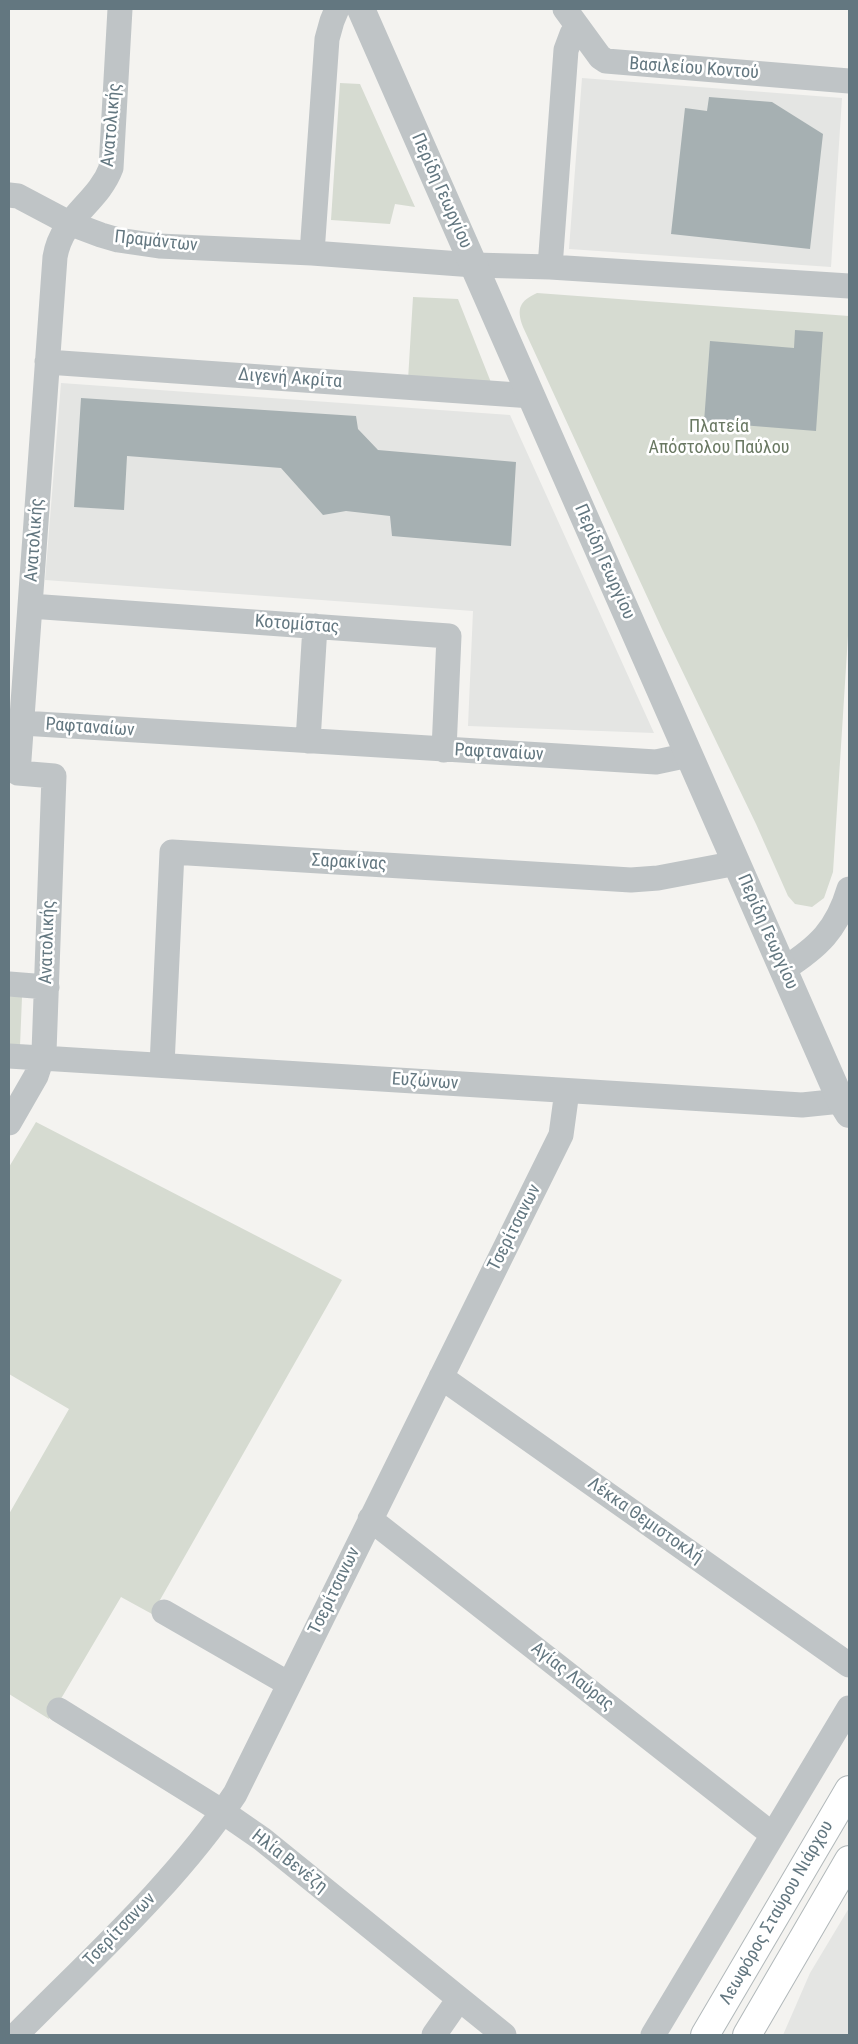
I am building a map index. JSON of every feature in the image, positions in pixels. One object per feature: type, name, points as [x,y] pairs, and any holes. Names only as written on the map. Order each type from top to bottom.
[{"type":"main road","name":"Λεωφόρος Σταύρου Νιάρχου","points":[[705,2035],[849,1790]]},
{"type":"main road","name":"Λεωφόρος Σταύρου Νιάρχου","points":[[747,2035],[849,1860]]},
{"type":"street","name":"Ανατολικής","points":[[43,1058],[54,776],[14,773],[22,723],[57,242],[70,223],[106,182],[111,168],[120,9]]},
{"type":"street","points":[[312,252],[327,39],[337,9]]},
{"type":"street","name":"Περίδη Γεωργίου","points":[[361,9],[845,1107]]},
{"type":"street","points":[[550,267],[566,50],[572,34],[572,18]]},
{"type":"street","name":"Βασιλείου Κοντού","points":[[572,18],[600,57],[606,61],[849,81]]},
{"type":"street","name":"Πραμάντων","points":[[9,195],[18,196],[70,223],[101,235],[134,243],[312,252],[474,265],[550,267],[849,286]]},
{"type":"street","name":"Διγενή Ακρίτα","points":[[47,362],[532,396]]},
{"type":"street","name":"Κοτομίστας","points":[[30,606],[450,636],[444,750]]},
{"type":"street","points":[[308,741],[315,626]]},
{"type":"street","name":"Ραφταναίων","points":[[22,723],[656,762],[689,755]]},
{"type":"street","name":"Σαρακίνας","points":[[162,1065],[172,852],[631,880],[658,878],[737,863]]},
{"type":"street","points":[[784,969],[819,944],[841,911],[849,889]]},
{"type":"street","points":[[9,984],[46,987]]},
{"type":"street","name":"Ευζώνων","points":[[9,1056],[845,1107]]},
{"type":"street","points":[[9,1123],[36,1076],[43,1058]]},
{"type":"street","name":"Τσερίτσανων","points":[[16,2035],[157,1892],[223,1812],[235,1794],[561,1136],[568,1091]]},
{"type":"street","name":"Λέκκα Θεμιστοκλή","points":[[441,1377],[849,1666]]},
{"type":"street","name":"Αγίας Λαύρας","points":[[370,1519],[773,1835]]},
{"type":"street","points":[[164,1612],[289,1684]]},
{"type":"street","points":[[653,2035],[849,1708]]},
{"type":"street","name":"Ηλία Βενέζη","points":[[59,1710],[223,1812],[291,1862],[504,2035]]},
{"type":"street","points":[[434,2035],[459,1999]]},
{"type":"shaded area","points":[[582,78],[842,98],[831,267],[569,249]]},
{"type":"shaded area","points":[[61,383],[510,415],[654,733],[468,726],[473,611],[45,580]]},
{"type":"shaded area","points":[[849,1908],[849,2035],[783,2035],[810,1973]]},
{"type":"green space","points":[[340,83],[360,84],[415,207],[395,204],[390,224],[331,220]]},
{"type":"green space","name":"Πλατεία Απόστολου Παύλου","points":[[537,293],[849,316],[849,620],[833,872],[824,898],[812,907],[795,904],[788,896],[523,327],[520,315],[521,306],[523,302]]},
{"type":"green space","points":[[413,297],[458,299],[492,385],[408,380]]},
{"type":"green space","points":[[9,996],[22,997],[20,1046],[9,1046]]},
{"type":"green space","points":[[36,1122],[342,1280],[152,1614],[121,1597],[49,1719],[9,1694],[9,1514],[69,1409],[9,1374],[9,1167]]},
{"type":"building","points":[[709,97],[772,102],[823,134],[810,249],[671,234],[685,108],[707,111]]},
{"type":"building","points":[[795,330],[823,332],[816,431],[704,422],[710,341],[794,348]]},
{"type":"building","points":[[81,398],[356,416],[358,429],[378,450],[516,462],[511,546],[392,536],[390,516],[346,511],[323,515],[281,468],[127,456],[124,510],[74,507]]}]
